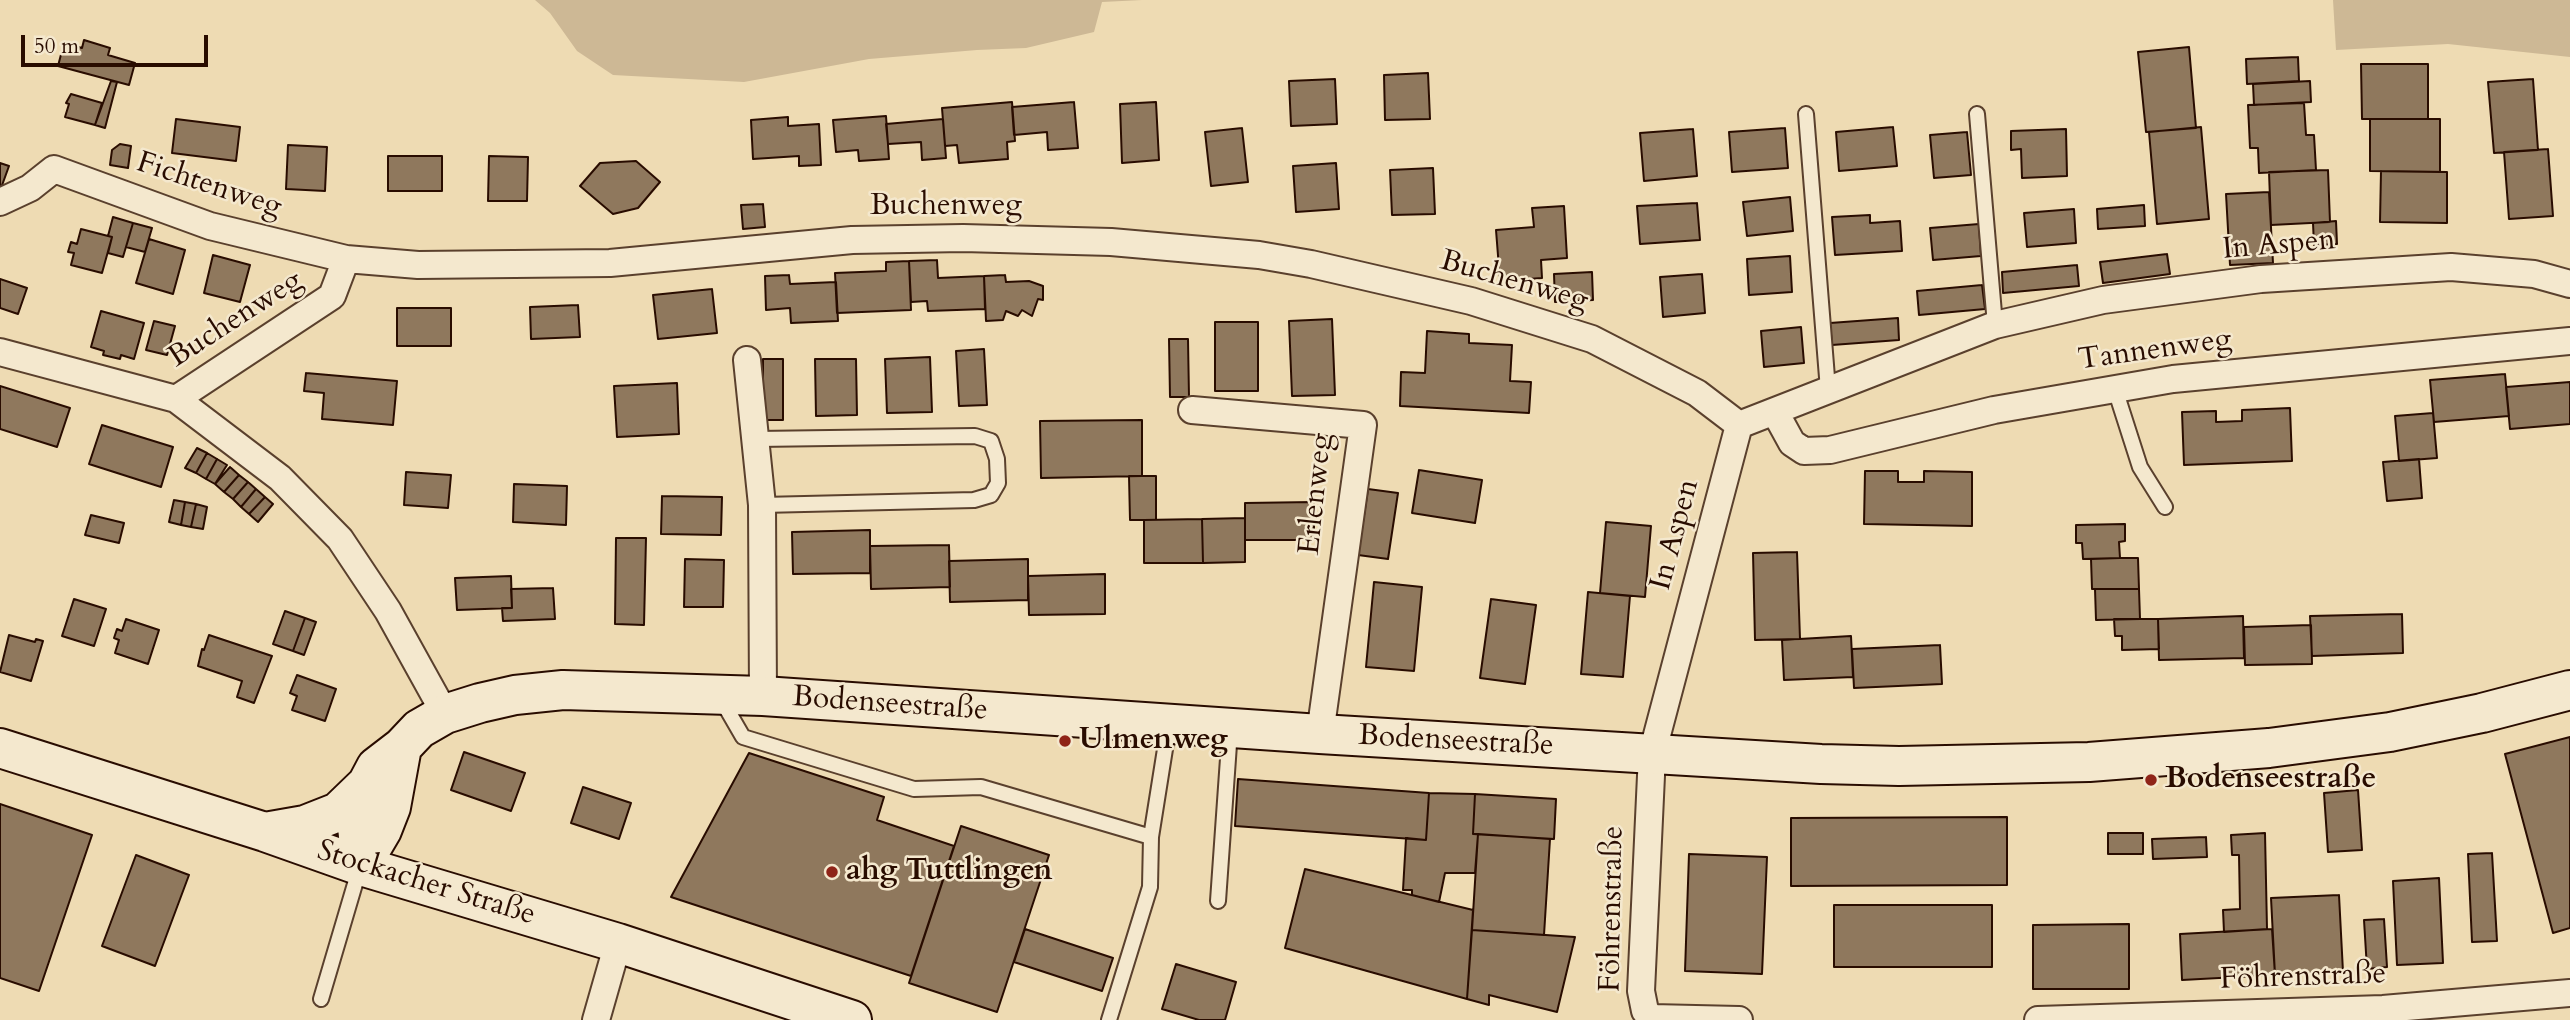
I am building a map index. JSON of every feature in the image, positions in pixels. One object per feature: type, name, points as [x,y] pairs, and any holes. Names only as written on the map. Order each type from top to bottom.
[{"type":"street","name":"Fichtenweg","points":[[0,202],[30,188],[54,169],[210,226],[346,259]]},
{"type":"street","name":"Buchenweg","points":[[176,399],[332,296],[346,259],[418,265],[610,263],[852,240],[963,238],[1111,242],[1259,255],[1311,264],[1471,301],[1592,339],[1697,393],[1740,425]]},
{"type":"street","name":"In Aspen","points":[[1652,754],[1740,425],[1995,325],[2103,300],[2261,279],[2451,267],[2534,274],[2570,284]]},
{"type":"street","name":"Tannenweg","points":[[1775,412],[1792,443],[1804,451],[1830,450],[1994,410],[2174,379],[2570,341]]},
{"type":"street","points":[[0,352],[176,399],[280,478],[340,539],[388,611],[445,713]]},
{"type":"street","points":[[747,360],[762,505],[763,696]]},
{"type":"street","name":"Erlenweg","points":[[1192,410],[1363,425],[1320,734]]},
{"type":"street","name":"Bodenseestraße","points":[[265,832],[305,825],[338,812],[367,784],[376,767],[402,747],[419,729],[445,713],[515,695],[563,690],[763,696],[1320,734],[1821,764],[1899,766],[2089,762],[2269,748],[2390,732],[2482,713],[2570,690]]},
{"type":"street","points":[[360,866],[383,830],[393,800],[402,747]]},
{"type":"street","name":"Stockacher Straße","points":[[0,748],[265,832],[360,866],[618,943],[852,1020]]},
{"type":"street","name":"Föhrenstraße","points":[[1652,754],[1641,991],[1645,1011],[1652,1018],[1740,1020]]},
{"type":"street","points":[[360,866],[357,826],[367,784]]},
{"type":"street","points":[[596,1020],[618,943]]},
{"type":"street","name":"Föhrenstraße","points":[[2038,1020],[2383,1009],[2570,993]]},
{"type":"lane","points":[[1806,114],[1828,390]]},
{"type":"lane","points":[[1977,114],[1995,325]]},
{"type":"lane","points":[[2115,389],[2140,467],[2165,507]]},
{"type":"lane","points":[[757,439],[975,436],[991,440],[997,458],[998,483],[991,495],[974,500],[762,505]]},
{"type":"lane","points":[[719,695],[743,737],[914,789],[981,787],[1151,837]]},
{"type":"lane","points":[[1110,1020],[1150,887],[1151,837],[1169,724]]},
{"type":"lane","points":[[1218,901],[1230,728]]},
{"type":"lane","points":[[321,999],[360,866]]},
{"type":"shaded area","points":[[535,0],[1142,0],[1102,2],[1094,32],[1026,48],[869,59],[744,82],[613,75],[577,51],[550,13]]},
{"type":"shaded area","points":[[2333,0],[2570,0],[2570,57],[2448,44],[2336,50]]},
{"type":"building","points":[[84,40],[110,48],[108,55],[135,63],[129,85],[58,66],[64,43],[82,48]]},
{"type":"building","points":[[2189,47],[2196,128],[2146,132],[2138,52]]},
{"type":"building","points":[[2298,57],[2299,81],[2247,84],[2246,59]]},
{"type":"building","points":[[2361,64],[2428,64],[2428,119],[2362,119]]},
{"type":"building","points":[[1428,73],[1430,119],[1385,120],[1384,75]]},
{"type":"building","points":[[1335,79],[1337,124],[1291,126],[1289,81]]},
{"type":"building","points":[[2533,79],[2538,150],[2494,153],[2488,82]]},
{"type":"building","points":[[111,81],[117,82],[105,128],[95,125]]},
{"type":"building","points":[[2310,81],[2311,102],[2254,105],[2253,84]]},
{"type":"building","points":[[71,94],[102,103],[95,125],[65,117],[69,104],[66,103]]},
{"type":"building","points":[[1012,102],[1015,141],[1007,142],[1008,159],[959,163],[957,145],[945,146],[942,108]]},
{"type":"building","points":[[1074,102],[1078,148],[1048,150],[1047,132],[1014,135],[1012,107]]},
{"type":"building","points":[[1156,102],[1159,160],[1122,163],[1120,104]]},
{"type":"building","points":[[2304,103],[2306,135],[2314,135],[2316,170],[2259,173],[2258,148],[2250,148],[2248,105]]},
{"type":"building","points":[[886,116],[889,159],[859,161],[858,150],[836,152],[833,120]]},
{"type":"building","points":[[788,117],[788,126],[819,124],[821,165],[799,166],[799,156],[753,159],[751,120]]},
{"type":"building","points":[[176,119],[240,127],[236,161],[172,153]]},
{"type":"building","points":[[943,119],[946,158],[922,160],[921,142],[888,144],[886,124]]},
{"type":"building","points":[[2370,119],[2440,119],[2440,172],[2370,171]]},
{"type":"building","points":[[1893,127],[1897,166],[1839,171],[1836,132]]},
{"type":"building","points":[[2201,127],[2209,219],[2157,224],[2149,132]]},
{"type":"building","points":[[1242,128],[1248,182],[1211,186],[1205,132]]},
{"type":"building","points":[[1785,128],[1788,168],[1732,172],[1729,132]]},
{"type":"building","points":[[1693,129],[1697,176],[1644,181],[1640,133]]},
{"type":"building","points":[[2066,129],[2067,176],[2022,178],[2021,149],[2011,150],[2011,131]]},
{"type":"building","points":[[1967,132],[1971,175],[1934,178],[1930,135]]},
{"type":"building","points":[[120,144],[131,146],[128,168],[110,165],[112,150]]},
{"type":"building","points":[[288,145],[327,147],[325,191],[286,189]]},
{"type":"building","points":[[2548,149],[2553,216],[2509,219],[2504,152]]},
{"type":"building","points":[[388,156],[442,156],[442,191],[388,191]]},
{"type":"building","points":[[489,156],[528,157],[527,201],[488,201]]},
{"type":"building","points":[[636,161],[660,182],[638,208],[613,214],[580,186],[600,163]]},
{"type":"building","points":[[0,163],[9,166],[0,191]]},
{"type":"building","points":[[1336,163],[1339,209],[1296,212],[1293,166]]},
{"type":"building","points":[[1433,168],[1435,214],[1392,215],[1390,170]]},
{"type":"building","points":[[2328,170],[2330,222],[2271,225],[2269,172]]},
{"type":"building","points":[[2381,171],[2447,172],[2447,223],[2380,222]]},
{"type":"building","points":[[2269,192],[2273,263],[2230,265],[2226,194]]},
{"type":"building","points":[[1790,197],[1793,231],[1747,236],[1743,202]]},
{"type":"building","points":[[1697,203],[1700,240],[1640,244],[1637,206]]},
{"type":"building","points":[[763,204],[765,227],[743,229],[741,205]]},
{"type":"building","points":[[2144,205],[2145,226],[2098,229],[2097,209]]},
{"type":"building","points":[[1564,206],[1567,258],[1541,260],[1542,278],[1500,281],[1496,230],[1534,227],[1532,208]]},
{"type":"building","points":[[2074,209],[2076,243],[2027,247],[2024,213]]},
{"type":"building","points":[[1870,215],[1870,223],[1900,221],[1902,251],[1835,255],[1832,217]]},
{"type":"building","points":[[113,217],[133,223],[123,257],[108,253],[112,237],[108,236]]},
{"type":"building","points":[[2336,221],[2337,244],[2314,245],[2313,223]]},
{"type":"building","points":[[133,223],[152,228],[145,252],[126,247]]},
{"type":"building","points":[[1979,224],[1981,256],[1933,260],[1930,228]]},
{"type":"building","points":[[81,229],[112,237],[102,273],[71,265],[74,253],[68,252],[71,242],[77,244]]},
{"type":"building","points":[[149,239],[185,250],[173,294],[136,283]]},
{"type":"building","points":[[2167,254],[2170,274],[2103,283],[2100,262]]},
{"type":"building","points":[[213,255],[250,265],[240,302],[204,293]]},
{"type":"building","points":[[1790,256],[1792,292],[1749,295],[1747,259]]},
{"type":"building","points":[[937,260],[938,278],[984,276],[985,309],[928,311],[927,301],[911,302],[909,261]]},
{"type":"building","points":[[909,261],[911,310],[837,313],[835,273],[886,271],[886,262]]},
{"type":"building","points":[[2077,265],[2079,286],[2003,293],[2002,272]]},
{"type":"building","points":[[1592,272],[1593,300],[1555,302],[1554,274]]},
{"type":"building","points":[[1702,274],[1705,313],[1663,317],[1660,277]]},
{"type":"building","points":[[789,275],[790,284],[836,282],[838,321],[791,323],[790,308],[766,310],[765,276]]},
{"type":"building","points":[[1005,275],[1006,282],[1029,281],[1043,286],[1043,300],[1038,299],[1032,316],[1022,310],[1018,316],[1006,311],[1003,320],[986,321],[984,276]]},
{"type":"building","points":[[0,279],[27,288],[18,314],[0,308]]},
{"type":"building","points":[[1982,285],[1985,309],[1919,315],[1917,291]]},
{"type":"building","points":[[712,289],[717,333],[658,339],[653,295]]},
{"type":"building","points":[[578,305],[580,337],[531,339],[530,307]]},
{"type":"building","points":[[397,308],[451,308],[451,346],[397,346]]},
{"type":"building","points":[[101,311],[144,323],[134,359],[121,355],[120,359],[103,355],[104,351],[91,347]]},
{"type":"building","points":[[1898,318],[1899,340],[1832,345],[1830,323]]},
{"type":"building","points":[[1332,319],[1335,395],[1292,396],[1289,321]]},
{"type":"building","points":[[154,321],[175,326],[167,355],[146,350]]},
{"type":"building","points":[[1215,322],[1258,322],[1258,391],[1215,391]]},
{"type":"building","points":[[1801,327],[1804,363],[1764,367],[1761,331]]},
{"type":"building","points":[[1427,331],[1469,334],[1469,343],[1512,345],[1510,381],[1531,382],[1529,413],[1400,406],[1401,372],[1425,373]]},
{"type":"building","points":[[1169,339],[1188,339],[1189,397],[1170,397]]},
{"type":"building","points":[[984,349],[987,405],[959,406],[956,351]]},
{"type":"building","points":[[930,357],[932,412],[887,413],[885,359]]},
{"type":"building","points":[[763,359],[783,359],[783,420],[763,420]]},
{"type":"building","points":[[815,359],[856,359],[857,415],[816,416]]},
{"type":"building","points":[[306,373],[397,381],[393,425],[322,419],[324,393],[304,391]]},
{"type":"building","points":[[2505,374],[2509,416],[2434,422],[2430,380]]},
{"type":"building","points":[[2570,382],[2570,424],[2510,429],[2506,387]]},
{"type":"building","points":[[677,383],[679,434],[617,437],[614,386]]},
{"type":"building","points":[[0,386],[70,408],[57,447],[0,429]]},
{"type":"building","points":[[2290,408],[2292,461],[2184,465],[2182,412],[2216,411],[2216,422],[2242,421],[2242,410]]},
{"type":"building","points":[[2433,413],[2437,458],[2399,461],[2395,416]]},
{"type":"building","points":[[1142,420],[1142,476],[1041,478],[1040,421]]},
{"type":"building","points":[[102,425],[173,447],[161,487],[89,464]]},
{"type":"building","points":[[197,448],[207,453],[196,473],[185,468]]},
{"type":"building","points":[[207,453],[217,459],[206,479],[196,473]]},
{"type":"building","points":[[217,459],[227,465],[215,484],[206,479]]},
{"type":"building","points":[[2419,459],[2422,498],[2387,501],[2383,462]]},
{"type":"building","points":[[230,467],[239,475],[224,492],[215,484]]},
{"type":"building","points":[[1419,470],[1482,480],[1475,523],[1412,513]]},
{"type":"building","points":[[1865,471],[1898,471],[1898,482],[1924,482],[1924,471],[1972,472],[1972,526],[1864,524]]},
{"type":"building","points":[[406,472],[451,475],[448,508],[404,505]]},
{"type":"building","points":[[239,475],[248,482],[233,499],[224,492]]},
{"type":"building","points":[[1129,476],[1156,476],[1156,520],[1130,520]]},
{"type":"building","points":[[248,482],[256,489],[241,507],[233,499]]},
{"type":"building","points":[[514,484],[567,486],[566,525],[513,522]]},
{"type":"building","points":[[256,489],[265,497],[249,514],[241,507]]},
{"type":"building","points":[[1368,489],[1398,493],[1388,559],[1358,555]]},
{"type":"building","points":[[662,496],[722,497],[721,535],[661,534]]},
{"type":"building","points":[[265,497],[273,504],[258,522],[249,514]]},
{"type":"building","points":[[174,500],[185,502],[181,525],[169,522]]},
{"type":"building","points":[[185,502],[196,504],[191,527],[181,525]]},
{"type":"building","points":[[1314,502],[1314,540],[1245,540],[1245,503]]},
{"type":"building","points":[[196,504],[207,507],[203,529],[191,527]]},
{"type":"building","points":[[91,515],[124,523],[119,543],[85,535]]},
{"type":"building","points":[[1245,518],[1245,562],[1203,563],[1202,519]]},
{"type":"building","points":[[1202,519],[1203,563],[1144,563],[1144,520]]},
{"type":"building","points":[[1606,522],[1651,526],[1645,597],[1600,593]]},
{"type":"building","points":[[2125,524],[2125,541],[2119,542],[2120,558],[2083,559],[2082,543],[2076,543],[2076,525]]},
{"type":"building","points":[[870,530],[870,573],[793,574],[792,532]]},
{"type":"building","points":[[616,538],[646,538],[644,625],[615,624]]},
{"type":"building","points":[[949,545],[950,587],[871,589],[870,546]]},
{"type":"building","points":[[1797,552],[1800,639],[1755,640],[1753,553]]},
{"type":"building","points":[[2138,558],[2139,589],[2092,589],[2091,559]]},
{"type":"building","points":[[685,559],[724,560],[723,607],[684,607]]},
{"type":"building","points":[[1028,559],[1028,600],[950,602],[949,561]]},
{"type":"building","points":[[1105,574],[1105,614],[1029,615],[1028,576]]},
{"type":"building","points":[[511,576],[512,608],[457,610],[455,578]]},
{"type":"building","points":[[1374,582],[1422,587],[1414,671],[1366,667]]},
{"type":"building","points":[[553,588],[555,619],[503,621],[502,608],[512,608],[511,589]]},
{"type":"building","points":[[2095,589],[2139,589],[2140,619],[2096,620]]},
{"type":"building","points":[[1588,592],[1630,596],[1623,677],[1581,674]]},
{"type":"building","points":[[74,599],[106,609],[94,646],[62,636]]},
{"type":"building","points":[[1491,599],[1536,605],[1525,684],[1480,678]]},
{"type":"building","points":[[285,611],[305,618],[293,651],[273,644]]},
{"type":"building","points":[[2402,614],[2403,653],[2312,656],[2310,616]]},
{"type":"building","points":[[2243,616],[2244,658],[2159,660],[2158,619]]},
{"type":"building","points":[[305,618],[316,622],[304,655],[293,651]]},
{"type":"building","points":[[126,619],[159,630],[148,664],[115,653],[119,640],[114,638],[117,629],[122,631]]},
{"type":"building","points":[[2114,619],[2158,619],[2159,649],[2122,650],[2122,636],[2115,636]]},
{"type":"building","points":[[2311,625],[2312,664],[2245,665],[2244,627]]},
{"type":"building","points":[[9,635],[35,642],[36,639],[43,641],[31,681],[0,672]]},
{"type":"building","points":[[209,635],[272,656],[254,703],[237,697],[242,681],[198,666]]},
{"type":"building","points":[[1851,636],[1853,677],[1784,680],[1782,640]]},
{"type":"building","points":[[1940,645],[1942,684],[1854,688],[1852,649]]},
{"type":"building","points":[[297,675],[336,689],[325,721],[292,710],[297,696],[290,693]]},
{"type":"building","points":[[2570,737],[2570,928],[2553,933],[2505,754]]},
{"type":"building","points":[[464,752],[525,773],[511,811],[451,790]]},
{"type":"building","points":[[749,753],[884,797],[877,820],[954,846],[911,976],[671,897]]},
{"type":"building","points":[[1238,779],[1429,793],[1426,840],[1235,826]]},
{"type":"building","points":[[583,787],[631,803],[619,839],[571,823]]},
{"type":"building","points":[[2358,790],[2362,850],[2328,852],[2324,793]]},
{"type":"building","points":[[1429,793],[1475,794],[1473,834],[1478,834],[1475,873],[1445,873],[1439,902],[1412,895],[1412,890],[1403,890],[1406,838],[1426,840]]},
{"type":"building","points":[[1475,794],[1556,799],[1554,839],[1473,834]]},
{"type":"building","points":[[0,804],[92,835],[39,991],[0,978]]},
{"type":"building","points":[[2007,817],[2007,885],[1791,886],[1791,818]]},
{"type":"building","points":[[961,826],[1049,855],[997,1012],[909,983]]},
{"type":"building","points":[[2108,833],[2143,833],[2143,854],[2108,854]]},
{"type":"building","points":[[2265,833],[2267,929],[2224,932],[2223,910],[2240,909],[2239,855],[2232,855],[2231,835]]},
{"type":"building","points":[[1478,834],[1550,839],[1544,935],[1472,930]]},
{"type":"building","points":[[2206,837],[2207,857],[2153,859],[2152,839]]},
{"type":"building","points":[[2492,853],[2497,941],[2472,942],[2468,854]]},
{"type":"building","points":[[1689,854],[1767,857],[1762,974],[1685,971]]},
{"type":"building","points":[[136,855],[189,875],[155,966],[102,946]]},
{"type":"building","points":[[1305,869],[1473,910],[1467,999],[1285,948]]},
{"type":"building","points":[[2439,878],[2443,963],[2397,965],[2393,881]]},
{"type":"building","points":[[2339,895],[2343,972],[2275,975],[2271,898]]},
{"type":"building","points":[[1834,905],[1992,905],[1992,967],[1834,967]]},
{"type":"building","points":[[2384,919],[2387,967],[2367,969],[2364,920]]},
{"type":"building","points":[[2129,924],[2129,989],[2033,989],[2033,925]]},
{"type":"building","points":[[1025,929],[1113,958],[1102,991],[1014,962]]},
{"type":"building","points":[[2272,929],[2275,975],[2182,980],[2180,934]]},
{"type":"building","points":[[1472,930],[1575,937],[1557,1012],[1489,995],[1489,1005],[1467,999]]},
{"type":"building","points":[[1176,964],[1236,982],[1225,1020],[1199,1020],[1162,1009]]},
{"type":"place","name":"Ulmenweg","points":[[1065,741]]},
{"type":"place","name":"Bodenseestraße","points":[[2151,780]]},
{"type":"place","name":"ahg Tuttlingen","points":[[832,872]]}]
